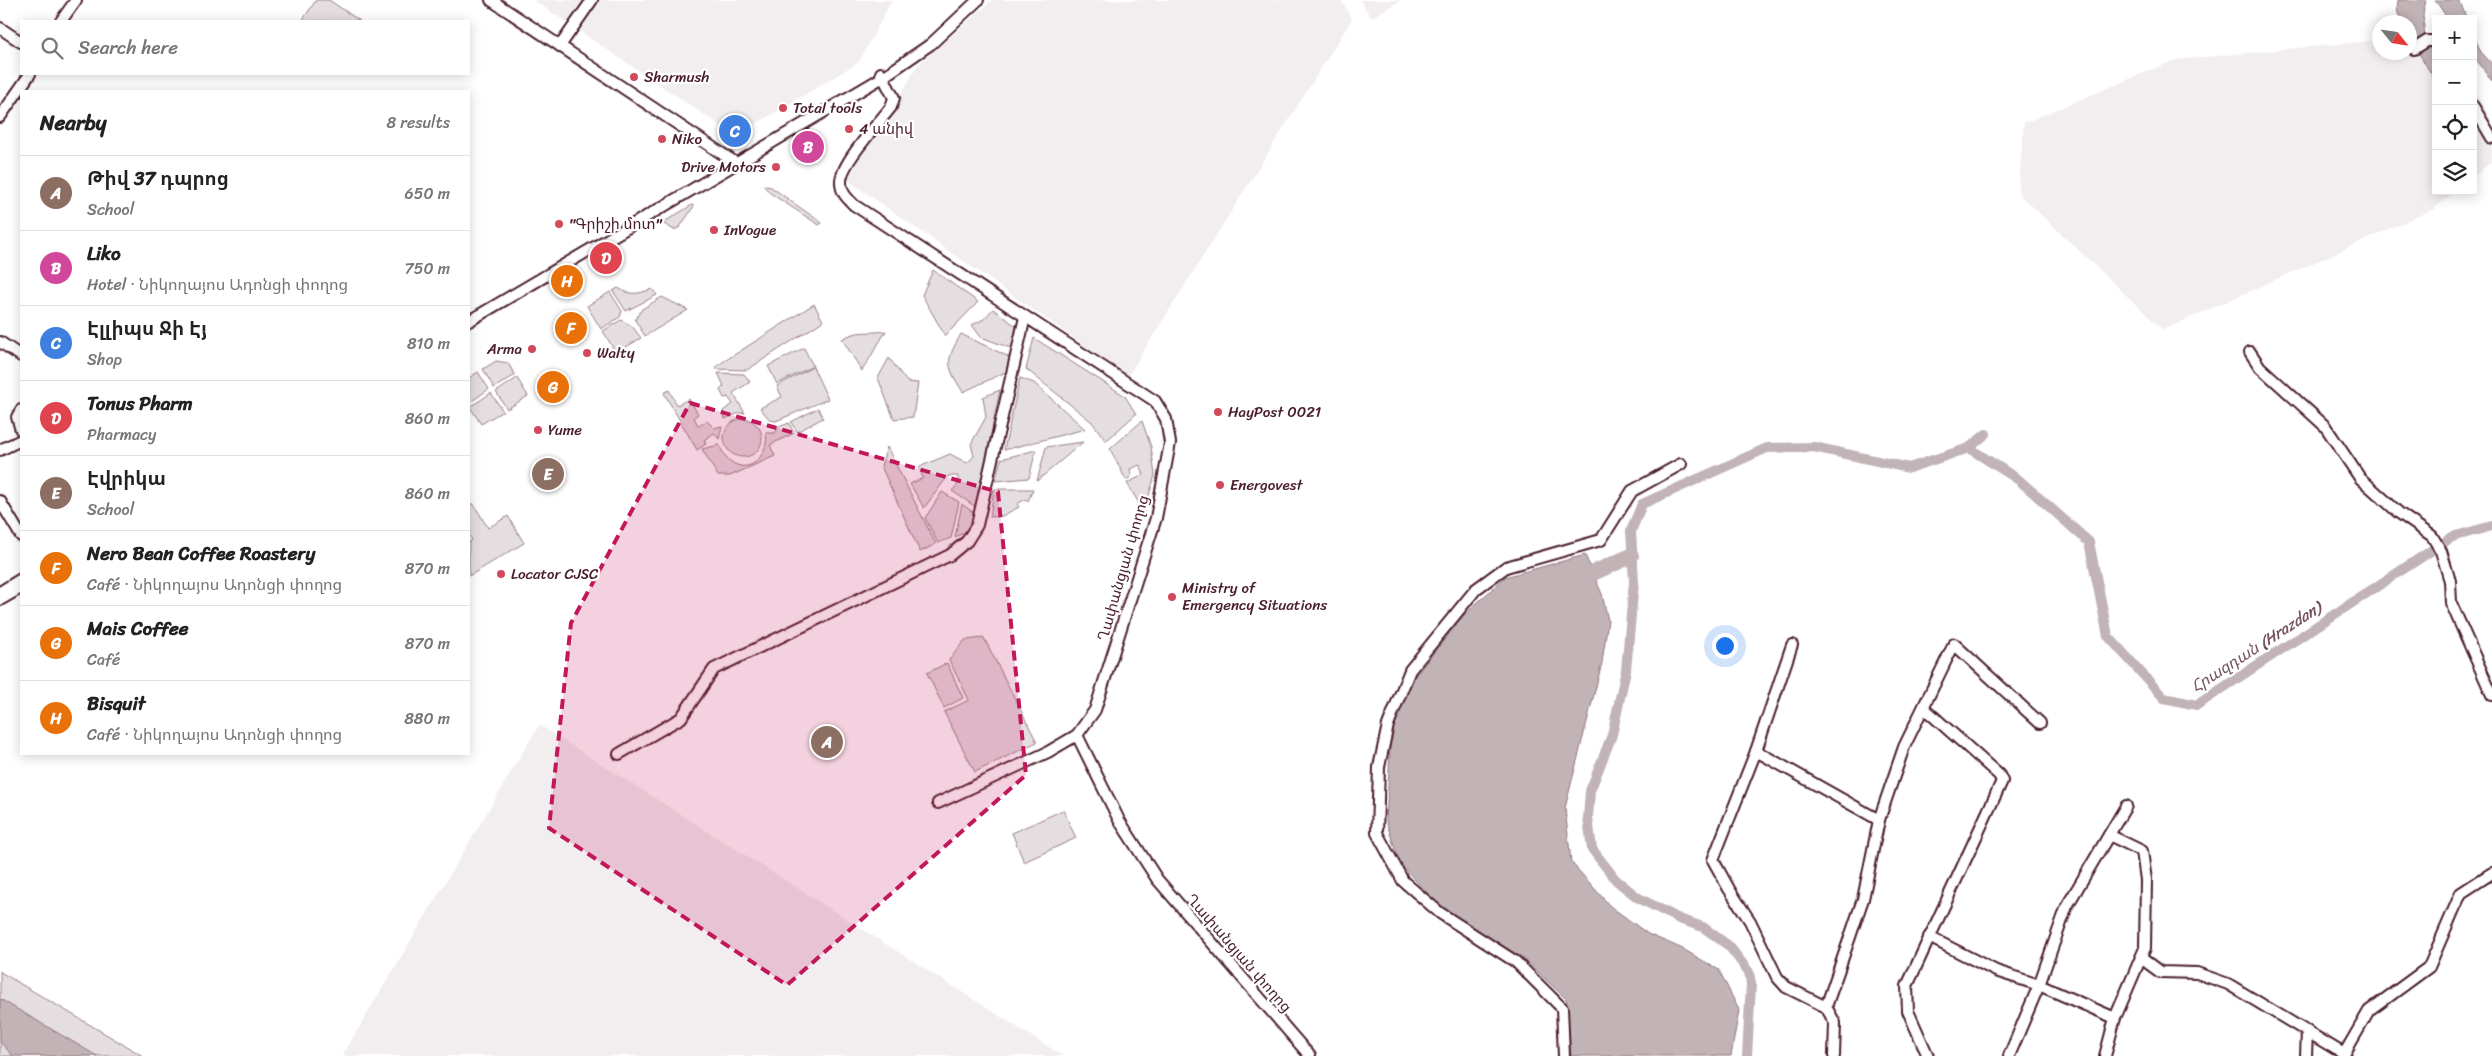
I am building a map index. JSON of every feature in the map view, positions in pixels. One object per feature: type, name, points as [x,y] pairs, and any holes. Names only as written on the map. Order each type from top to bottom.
[{"type":"street","points":[[62,20],[76,0]]},
{"type":"street","points":[[66,20],[80,0]]},
{"type":"street","points":[[491,0],[562,44],[736,161]]},
{"type":"street","points":[[502,0],[562,44]]},
{"type":"street","points":[[562,44],[592,0]]},
{"type":"street","points":[[882,75],[928,40],[971,0]]},
{"type":"street","points":[[470,320],[882,75],[931,44],[978,0]]},
{"type":"street","points":[[0,28],[20,41]]},
{"type":"street","points":[[2417,48],[2431,42]]},
{"type":"street","points":[[0,110],[24,75]]},
{"type":"street","points":[[0,117],[29,75]]},
{"type":"street","name":"Ղափանցյան փողոց","points":[[882,75],[894,98],[891,107],[844,169],[841,182],[844,195],[854,205],[1155,401],[1166,419],[1170,443],[1156,518],[1100,696],[1087,724],[1077,735],[1119,820],[1156,879],[1310,1056]]},
{"type":"street","points":[[2477,113],[2492,138]]},
{"type":"street","points":[[470,314],[736,161]]},
{"type":"street","points":[[619,754],[681,718],[714,668],[953,553],[967,541],[977,525],[1025,317]]},
{"type":"street","points":[[0,334],[20,347]]},
{"type":"street","points":[[0,342],[20,355]]},
{"type":"street","points":[[2250,352],[2260,367],[2324,426],[2360,478],[2399,513],[2432,536],[2441,550],[2450,581],[2450,603],[2492,695]]},
{"type":"street","points":[[20,412],[17,417],[20,427]]},
{"type":"street","points":[[0,450],[20,440]]},
{"type":"street","points":[[1564,1056],[1562,1008],[1516,962],[1440,913],[1403,881],[1377,833],[1379,767],[1388,725],[1410,670],[1476,589],[1506,567],[1601,540],[1632,491],[1681,464]]},
{"type":"street","points":[[0,501],[20,534]]},
{"type":"street","points":[[0,592],[20,580]]},
{"type":"street","points":[[0,600],[20,589]]},
{"type":"street","points":[[1826,1007],[1863,898],[1879,820],[1904,747],[1954,644],[2040,723]]},
{"type":"street","points":[[1792,645],[1756,751],[1713,860],[1750,921],[1777,977],[1786,987],[1826,1007],[1835,1023],[1834,1056]]},
{"type":"street","points":[[1924,708],[1999,775],[2002,782],[1928,937],[1907,986],[1908,1011],[1928,1056]]},
{"type":"street","points":[[938,804],[1048,752],[1077,735]]},
{"type":"street","points":[[1756,751],[1879,820]]},
{"type":"street","points":[[2009,1056],[2039,985],[2067,906],[2126,806]]},
{"type":"street","points":[[2105,1056],[2115,1018],[2145,948],[2146,880],[2142,852],[2109,835]]},
{"type":"street","points":[[2141,958],[2160,972],[2197,973],[2228,984],[2343,1055],[2369,1012],[2429,967],[2461,894],[2492,873]]},
{"type":"street","points":[[1928,937],[1996,972],[2039,985],[2115,1018]]},
{"type":"street","points":[[2306,1031],[2306,1056]]},
{"type":"highlighted area","points":[[690,403],[998,492],[1026,775],[787,985],[549,828],[571,623]]},
{"type":"shaded area","points":[[316,0],[329,0],[359,20],[303,20]]},
{"type":"shaded area","points":[[533,0],[892,0],[859,62],[736,136]]},
{"type":"shaded area","points":[[992,0],[1341,0],[1352,19],[1128,376],[843,177],[893,108],[917,66]]},
{"type":"shaded area","points":[[1360,0],[1401,0],[1371,18]]},
{"type":"shaded area","points":[[2398,0],[2426,0],[2423,15],[2425,38],[2432,52],[2432,75],[2417,50],[2417,15],[2399,15]]},
{"type":"shaded area","points":[[2435,0],[2459,0],[2465,15],[2445,15]]},
{"type":"shaded area","points":[[2432,35],[2432,195],[2450,195],[2434,209],[2163,330],[2018,193],[2024,123],[2175,60],[2372,41],[2372,60],[2417,60],[2417,36]]},
{"type":"shaded area","points":[[2477,43],[2481,52],[2492,64],[2492,81],[2477,60]]},
{"type":"shaded area","points":[[2477,94],[2492,122],[2492,161],[2477,174]]},
{"type":"shaded area","points":[[763,185],[771,187],[822,223],[819,225],[770,193]]},
{"type":"shaded area","points":[[692,205],[694,206],[680,227],[674,230],[664,224],[664,222]]},
{"type":"shaded area","points":[[933,270],[978,302],[945,336],[922,295]]},
{"type":"shaded area","points":[[618,288],[635,293],[652,289],[657,295],[626,311],[613,291]]},
{"type":"shaded area","points":[[610,292],[622,311],[620,317],[601,329],[587,306]]},
{"type":"shaded area","points":[[662,297],[688,310],[645,336],[635,320],[642,309]]},
{"type":"shaded area","points":[[814,304],[823,321],[747,370],[716,369],[715,367]]},
{"type":"shaded area","points":[[993,309],[1016,326],[1013,349],[981,337],[972,325],[984,319]]},
{"type":"shaded area","points":[[621,320],[632,326],[641,338],[616,353],[603,331]]},
{"type":"shaded area","points":[[886,331],[862,371],[842,339],[858,333]]},
{"type":"shaded area","points":[[961,334],[1009,357],[1010,370],[963,392],[953,375],[950,363],[952,351]]},
{"type":"shaded area","points":[[1034,338],[1125,396],[1136,414],[1106,441],[1092,422],[1026,369]]},
{"type":"shaded area","points":[[804,348],[813,366],[777,384],[768,366]]},
{"type":"shaded area","points":[[889,358],[907,382],[918,383],[913,417],[894,419],[878,378]]},
{"type":"shaded area","points":[[496,361],[508,363],[515,375],[494,388],[483,369]]},
{"type":"shaded area","points":[[813,367],[828,399],[776,421],[770,420],[760,408],[782,397],[777,386]]},
{"type":"shaded area","points":[[478,372],[489,389],[470,402],[470,377]]},
{"type":"shaded area","points":[[718,373],[744,374],[750,382],[733,393],[745,413],[739,413],[725,419],[723,411],[733,404],[728,397],[724,398],[720,390],[724,386]]},
{"type":"shaded area","points":[[517,378],[528,396],[507,409],[496,392]]},
{"type":"shaded area","points":[[1020,378],[1034,383],[1085,429],[1004,450]]},
{"type":"shaded area","points":[[669,390],[677,405],[689,399],[698,414],[694,417],[698,426],[707,421],[714,428],[722,426],[719,439],[714,433],[704,440],[706,444],[697,450],[664,393]]},
{"type":"shaded area","points":[[1000,390],[976,507],[952,491],[958,484],[958,476],[948,476],[924,508],[910,484],[923,478],[919,467],[950,454],[967,463],[974,456],[971,444],[986,417],[983,397]]},
{"type":"shaded area","points":[[491,393],[503,411],[481,424],[470,407]]},
{"type":"shaded area","points":[[818,408],[823,418],[797,432],[791,422]]},
{"type":"shaded area","points":[[743,419],[757,424],[762,438],[757,452],[743,457],[729,452],[724,438],[729,424]]},
{"type":"shaded area","points":[[1142,421],[1151,447],[1155,475],[1144,512],[1127,483],[1144,475],[1140,465],[1130,469],[1131,477],[1126,480],[1110,449]]},
{"type":"shaded area","points":[[789,423],[794,433],[770,445],[775,456],[730,476],[718,476],[702,449],[719,445],[726,457],[734,464],[750,465],[760,458],[763,452],[766,433],[775,433],[779,427]]},
{"type":"shaded area","points":[[1083,442],[1037,481],[1046,447]]},
{"type":"shaded area","points":[[887,447],[936,544],[920,552],[881,466]]},
{"type":"shaded area","points":[[1036,450],[1029,478],[995,481],[1001,459]]},
{"type":"shaded area","points":[[994,489],[1033,489],[1028,501],[1026,499],[1017,504],[1019,507],[1002,516],[990,517]]},
{"type":"shaded area","points":[[942,492],[959,502],[951,538],[938,543],[925,518]]},
{"type":"shaded area","points":[[473,503],[488,528],[508,516],[524,543],[470,575],[470,541],[472,540],[470,537],[470,505]]},
{"type":"shaded area","points":[[962,504],[974,513],[970,530],[955,537]]},
{"type":"shaded area","points":[[1585,555],[1602,594],[1608,620],[1602,663],[1565,808],[1571,862],[1610,906],[1648,934],[1683,949],[1719,970],[1739,1010],[1731,1056],[1571,1056],[1566,999],[1523,958],[1447,914],[1400,864],[1386,821],[1391,733],[1403,691],[1465,614],[1505,577]]},
{"type":"shaded area","points":[[984,638],[1037,742],[975,772],[944,712],[969,700],[949,660],[965,640]]},
{"type":"shaded area","points":[[947,663],[963,698],[944,708],[927,673]]},
{"type":"shaded area","points":[[539,725],[1063,1056],[342,1056]]},
{"type":"shaded area","points":[[1063,810],[1076,838],[1024,862],[1012,833]]},
{"type":"shaded area","points":[[0,971],[2,973],[143,1056],[0,1056]]},
{"type":"shaded area","points":[[0,999],[97,1056],[13,1056],[0,1042]]},
{"type":"waterway","points":[[1747,1056],[1751,984],[1749,972],[1729,946],[1703,927],[1679,919],[1637,897],[1616,880],[1592,849],[1588,818],[1590,791],[1612,735],[1626,670],[1634,582],[1631,531],[1642,504],[1767,448],[1814,447],[1909,468],[1969,448],[1986,434]]},
{"type":"waterway","name":"Հրազդան (Hrazdan)","points":[[1969,448],[2019,480],[2089,542],[2108,636],[2164,698],[2197,705],[2452,537],[2492,526]]},
{"type":"waterway","points":[[1593,573],[1631,556]]},
{"type":"place","name":"Sharmush","points":[[634,77]]},
{"type":"place","name":"Total tools","points":[[783,108]]},
{"type":"place","name":"4 անիվ","points":[[849,129]]},
{"type":"place","name":"Էլլիպս Ջի Էյ","points":[[735,131]]},
{"type":"place","name":"Niko","points":[[662,139]]},
{"type":"place","name":"Liko","points":[[808,147]]},
{"type":"place","name":"Drive Motors","points":[[776,167]]},
{"type":"place","name":"\"Գրիշի մոտ\"","points":[[559,224]]},
{"type":"place","name":"InVogue","points":[[714,230]]},
{"type":"place","name":"Tonus Pharm","points":[[606,258]]},
{"type":"place","name":"Bisquit","points":[[567,281]]},
{"type":"place","name":"Nero Bean Coffee Roastery","points":[[571,328]]},
{"type":"place","name":"Arma","points":[[532,349]]},
{"type":"place","name":"Walty","points":[[587,353]]},
{"type":"place","name":"Mais Coffee","points":[[553,387]]},
{"type":"place","name":"HayPost 0021","points":[[1218,412]]},
{"type":"place","name":"Yume","points":[[538,430]]},
{"type":"place","name":"Էվրիկա","points":[[548,474]]},
{"type":"place","name":"Energovest","points":[[1220,485]]},
{"type":"place","name":"Locator CJSC","points":[[501,574]]},
{"type":"place","name":"Ministry of Emergency Situations","points":[[1172,597]]},
{"type":"place","name":"Թիվ 37 դպրոց","points":[[827,742]]}]
